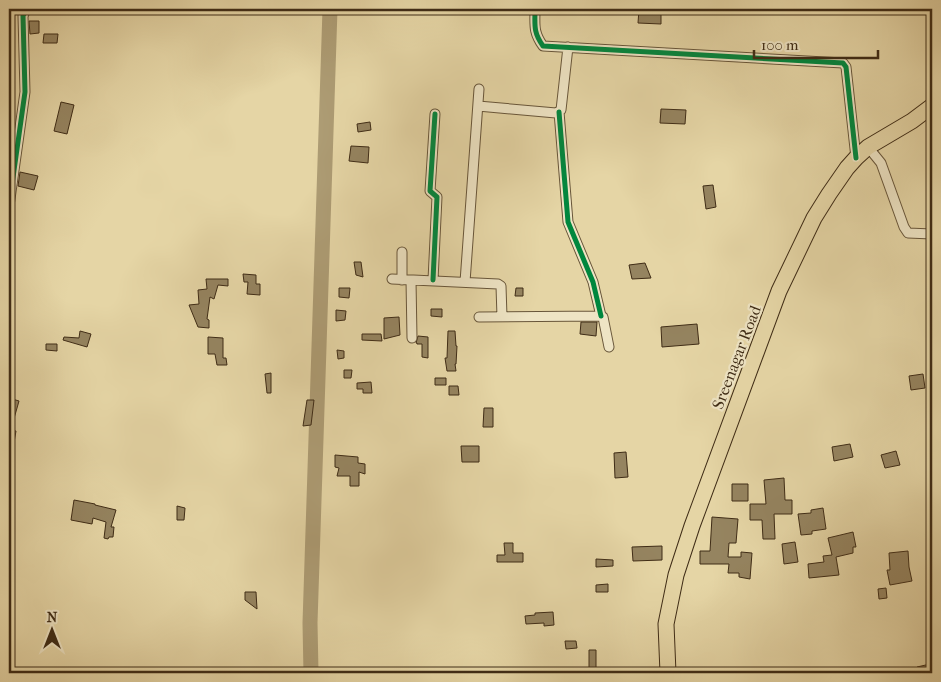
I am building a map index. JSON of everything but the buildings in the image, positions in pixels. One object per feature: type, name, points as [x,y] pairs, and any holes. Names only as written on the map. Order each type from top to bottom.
[{"type":"main road","name":"Sreenagar Road","points":[[668,673],[666,624],[676,575],[692,526],[779,292],[814,218],[856,158],[868,147],[912,121],[932,106]]},
{"type":"street","points":[[9,206],[25,92],[23,16],[26,9]]},
{"type":"street","points":[[535,9],[535,32],[543,46],[842,63],[846,67],[856,158]]},
{"type":"street","points":[[568,47],[561,110],[559,112],[568,222],[593,282],[609,347]]},
{"type":"street","points":[[465,282],[479,89]]},
{"type":"street","points":[[478,106],[559,112]]},
{"type":"street","points":[[433,280],[436,197],[430,191],[435,114]]},
{"type":"street","points":[[868,147],[881,163],[904,227],[908,233],[932,234]]},
{"type":"street","points":[[402,252],[412,338]]},
{"type":"street","points":[[392,279],[498,284],[501,286],[502,317]]},
{"type":"street","points":[[480,317],[601,316]]},
{"type":"waterway","points":[[311,673],[310,623],[330,9]]},
{"type":"cycle path","points":[[9,206],[25,92],[23,16],[26,9]]},
{"type":"cycle path","points":[[535,9],[536,32],[543,46],[843,63],[846,67],[856,158]]},
{"type":"cycle path","points":[[559,112],[568,222],[593,282],[601,316]]},
{"type":"cycle path","points":[[433,280],[437,197],[430,191],[435,114]]}]
